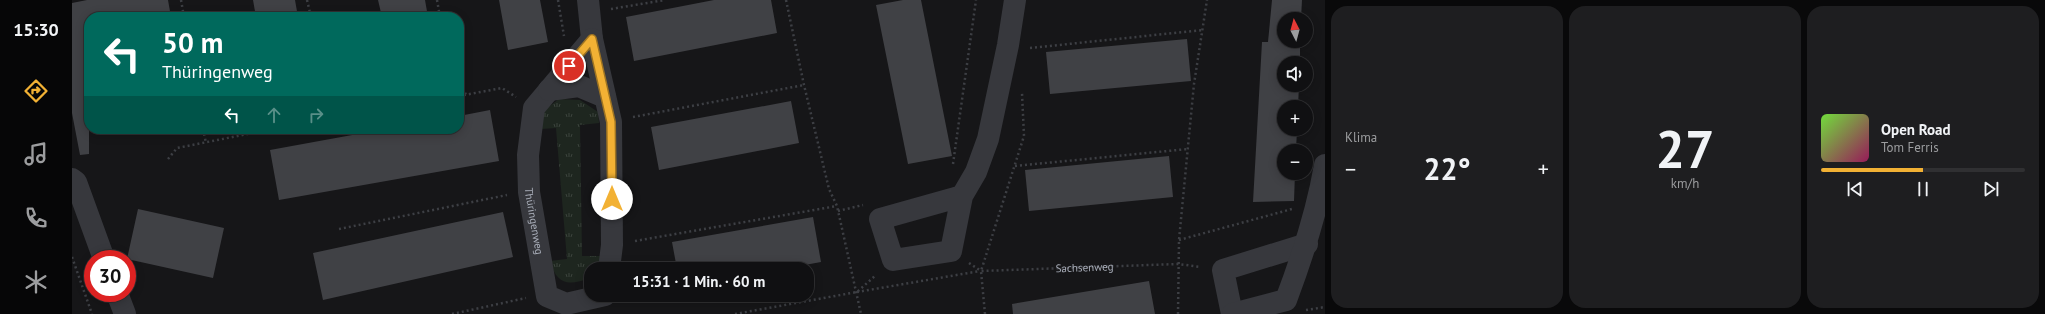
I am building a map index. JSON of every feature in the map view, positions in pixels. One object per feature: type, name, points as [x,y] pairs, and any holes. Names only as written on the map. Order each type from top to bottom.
[{"type":"street","points":[[588,0],[592,39],[611,122],[612,245],[610,262]]},
{"type":"street","points":[[962,196],[880,219],[893,260],[951,251],[962,196],[976,172],[988,139],[1008,46],[1015,0]]},
{"type":"street","points":[[534,108],[592,39]]},
{"type":"street","points":[[549,90],[579,86],[605,97]]},
{"type":"street","name":"Thüringenweg","points":[[534,108],[528,155],[529,192],[547,296]]},
{"type":"street","points":[[1307,244],[1223,270],[1232,314],[1286,300],[1307,244],[1319,201],[1325,165]]},
{"type":"street","points":[[72,179],[76,182],[101,250]]},
{"type":"street","points":[[547,296],[566,304],[584,300]]},
{"type":"street","points":[[120,302],[125,314]]},
{"type":"path","points":[[181,0],[183,12]]},
{"type":"path","points":[[308,0],[310,12]]},
{"type":"path","points":[[436,0],[439,12]]},
{"type":"path","points":[[558,0],[569,66]]},
{"type":"path","points":[[629,6],[645,2],[665,0]]},
{"type":"path","points":[[786,0],[804,85],[829,189],[837,206],[861,314]]},
{"type":"path","points":[[962,196],[952,172],[976,0]]},
{"type":"path","points":[[1178,314],[1179,240],[1194,84],[1207,0]]},
{"type":"path","points":[[1008,46],[1020,49],[1203,30]]},
{"type":"path","points":[[646,115],[804,85]]},
{"type":"path","points":[[464,90],[466,94],[502,88],[534,108]]},
{"type":"path","points":[[985,314],[981,271],[1024,136],[1022,89]]},
{"type":"path","points":[[204,134],[206,143]]},
{"type":"path","points":[[168,159],[177,148],[249,134]]},
{"type":"path","points":[[1015,166],[1188,150]]},
{"type":"path","points":[[339,229],[506,195],[529,192]]},
{"type":"path","points":[[1179,240],[1319,201]]},
{"type":"path","points":[[652,238],[837,206]]},
{"type":"path","points":[[951,251],[981,271]]},
{"type":"path","points":[[72,257],[92,314]]},
{"type":"path","points":[[856,292],[893,260]]},
{"type":"path","name":"Sachsenweg","points":[[735,314],[750,313],[856,292],[981,271],[1178,264],[1223,270]]},
{"type":"path","points":[[452,314],[527,298],[547,296]]},
{"type":"green space","points":[[559,99],[580,100],[598,112],[599,123],[580,125],[582,256],[601,256],[599,262],[584,262],[584,280],[582,281],[564,282],[556,275],[550,261],[567,259],[556,128],[540,129],[543,111]]},
{"type":"building","points":[[87,0],[168,0],[170,12],[84,12],[84,134],[89,134],[89,154],[80,155],[72,113],[72,3]]},
{"type":"building","points":[[253,0],[295,0],[297,12],[255,12]]},
{"type":"building","points":[[378,0],[425,0],[427,12],[381,12]]},
{"type":"building","points":[[499,0],[540,0],[548,42],[508,50]]},
{"type":"building","points":[[714,0],[771,0],[777,33],[634,61],[626,17]]},
{"type":"building","points":[[903,0],[921,0],[952,156],[908,164],[876,5]]},
{"type":"building","points":[[1272,0],[1302,0],[1301,12],[1277,12],[1277,48],[1300,48],[1300,56],[1277,56],[1277,92],[1299,92],[1298,100],[1277,100],[1277,136],[1297,136],[1296,144],[1277,144],[1277,180],[1295,180],[1294,201],[1253,202],[1262,42],[1268,42]]},
{"type":"building","points":[[1187,39],[1191,81],[1050,94],[1046,52]]},
{"type":"building","points":[[791,101],[799,143],[659,170],[651,127]]},
{"type":"building","points":[[490,110],[499,161],[279,200],[270,150],[358,134],[464,134],[464,115]]},
{"type":"building","points":[[1169,156],[1173,197],[1029,211],[1025,170]]},
{"type":"building","points":[[138,209],[224,228],[213,278],[136,261],[136,250],[129,250]]},
{"type":"building","points":[[503,212],[513,257],[323,300],[313,253]]},
{"type":"building","points":[[813,217],[821,262],[814,263],[814,262],[676,262],[672,242]]},
{"type":"building","points":[[1149,281],[1155,314],[1013,314],[1012,304]]},
{"type":"route","points":[[569,66],[592,39],[611,122],[612,199]]}]
